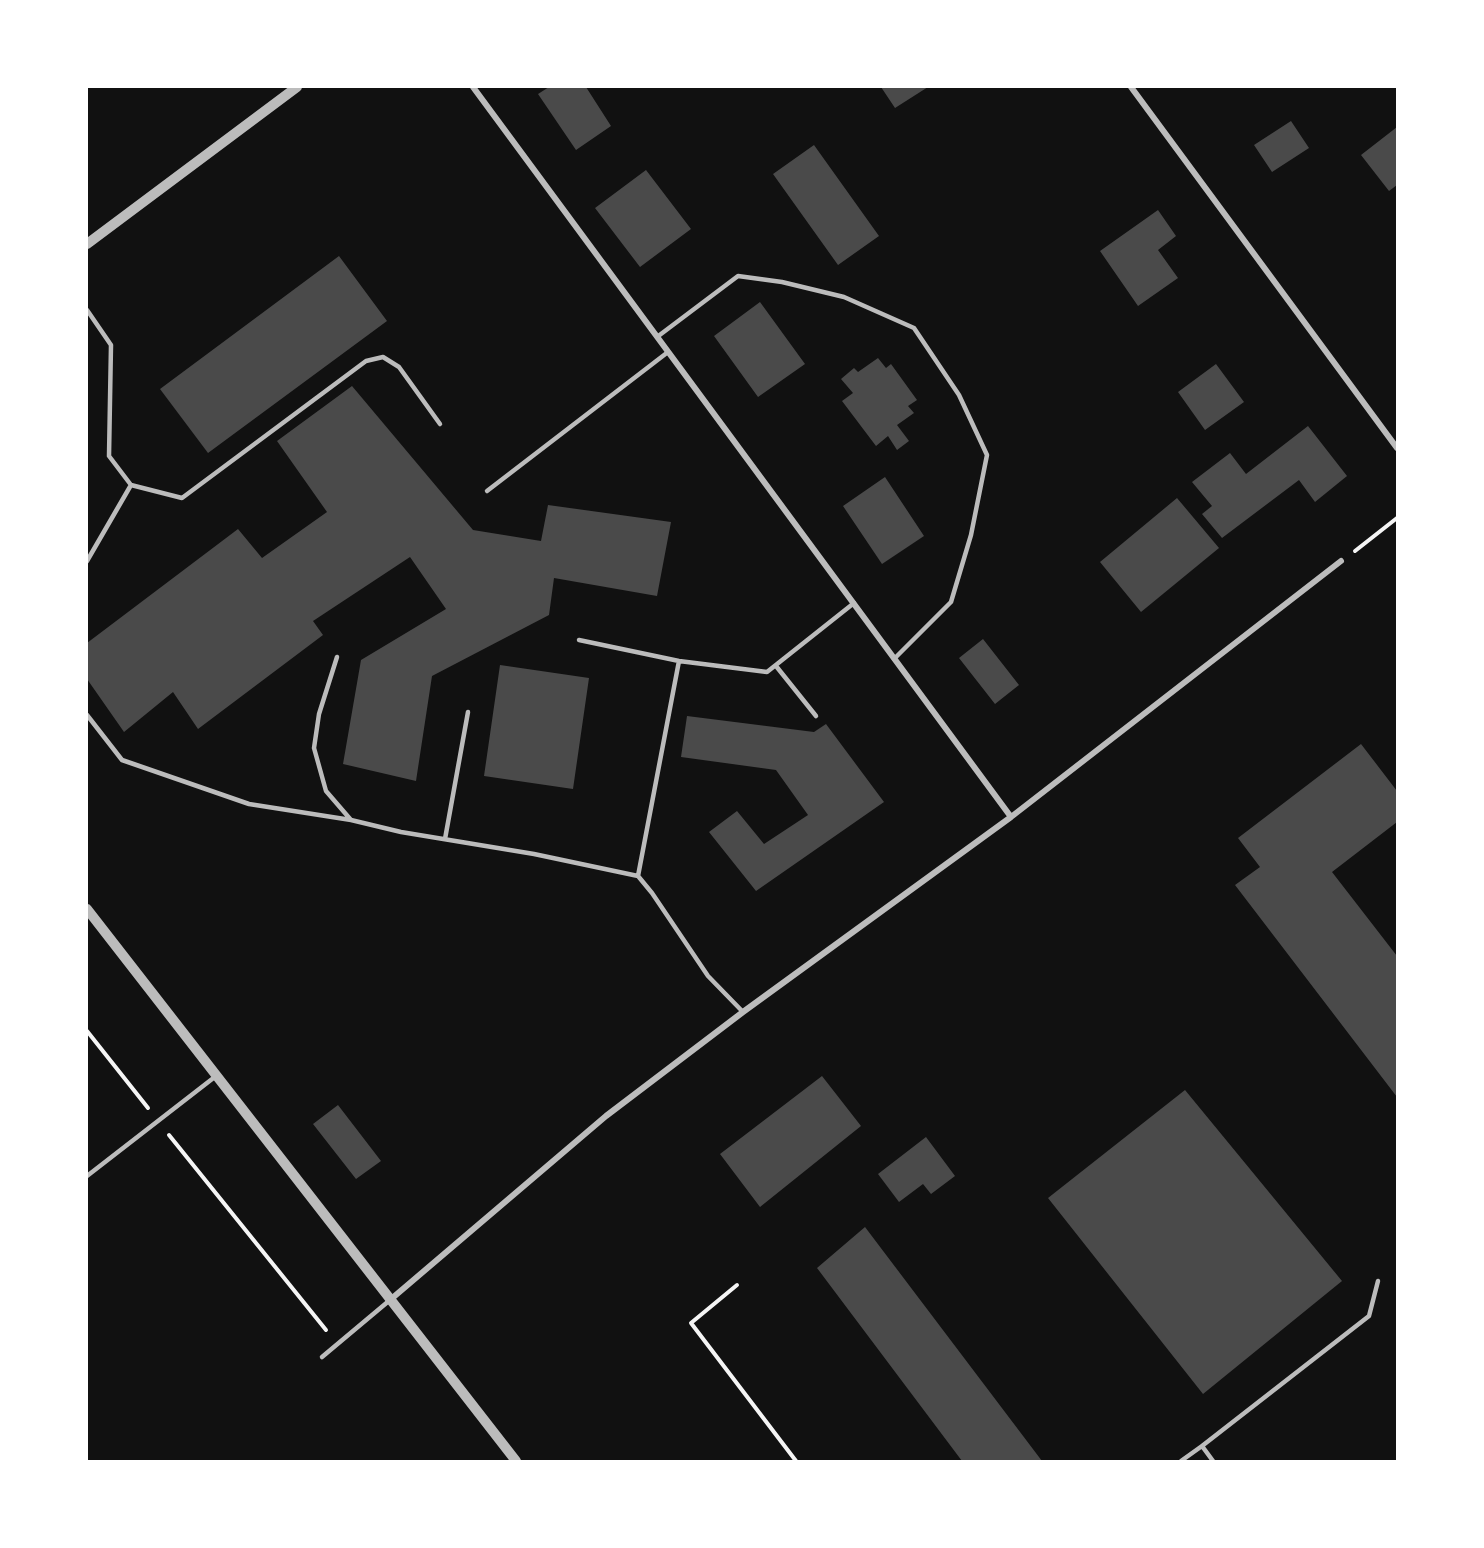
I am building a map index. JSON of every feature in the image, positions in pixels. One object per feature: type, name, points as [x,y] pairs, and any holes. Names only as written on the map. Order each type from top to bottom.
[{"type":"street","points":[[87,244],[297,87]]},
{"type":"street","points":[[472,87],[1011,818]]},
{"type":"street","points":[[1131,87],[1397,448]]},
{"type":"street","points":[[390,1300],[606,1116],[743,1012],[1011,818],[1341,561]]},
{"type":"street","points":[[87,909],[516,1461]]},
{"type":"lane","points":[[657,337],[738,276],[782,282],[843,297],[914,328],[959,395],[987,456],[971,535],[951,602],[894,659]]},
{"type":"lane","points":[[87,309],[111,345],[109,456],[131,485],[182,498],[366,361],[384,357],[399,367],[440,424]]},
{"type":"lane","points":[[487,491],[668,352]]},
{"type":"lane","points":[[87,561],[131,485]]},
{"type":"lane","points":[[579,640],[679,661],[767,672],[854,603]]},
{"type":"lane","points":[[337,657],[319,714],[314,748],[326,790],[351,820]]},
{"type":"lane","points":[[638,876],[679,661]]},
{"type":"lane","points":[[776,666],[816,716]]},
{"type":"lane","points":[[445,839],[468,712]]},
{"type":"lane","points":[[87,715],[122,760],[249,804],[351,820],[401,832],[534,854],[638,876],[708,976],[743,1012]]},
{"type":"lane","points":[[87,1176],[216,1076]]},
{"type":"lane","points":[[1181,1461],[1369,1316],[1378,1281]]},
{"type":"lane","points":[[322,1357],[390,1300]]},
{"type":"lane","points":[[1202,1446],[1213,1461]]},
{"type":"path","points":[[1341,561],[1397,518]]},
{"type":"path","points":[[87,1030],[337,1344]]},
{"type":"path","points":[[737,1285],[691,1323],[796,1461]]},
{"type":"building","points":[[549,87],[586,87],[611,126],[576,150],[538,94]]},
{"type":"building","points":[[881,87],[928,87],[895,108]]},
{"type":"building","points":[[1291,121],[1309,148],[1272,172],[1254,145]]},
{"type":"building","points":[[1397,127],[1397,185],[1389,191],[1361,155]]},
{"type":"building","points":[[814,145],[879,236],[838,265],[773,174]]},
{"type":"building","points":[[646,170],[691,229],[640,267],[595,208]]},
{"type":"building","points":[[1158,210],[1176,236],[1158,250],[1178,278],[1138,306],[1100,251]]},
{"type":"building","points":[[339,256],[387,321],[208,453],[160,389]]},
{"type":"building","points":[[760,302],[805,364],[758,397],[714,336]]},
{"type":"building","points":[[878,358],[886,368],[891,364],[917,400],[908,406],[914,413],[897,425],[909,441],[897,450],[888,436],[876,446],[842,401],[853,393],[841,379],[854,368],[858,372]]},
{"type":"building","points":[[1216,364],[1244,402],[1205,430],[1178,392]]},
{"type":"building","points":[[352,386],[473,530],[541,541],[548,505],[671,522],[657,596],[554,578],[549,615],[432,676],[416,781],[343,764],[361,660],[446,609],[410,557],[313,621],[323,635],[198,729],[173,692],[124,732],[87,679],[87,643],[238,529],[262,558],[327,512],[277,441]]},
{"type":"building","points":[[1308,426],[1347,476],[1315,502],[1299,480],[1222,538],[1202,514],[1212,506],[1192,482],[1230,453],[1246,474]]},
{"type":"building","points":[[885,477],[924,536],[882,564],[843,506]]},
{"type":"building","points":[[1177,498],[1219,548],[1141,612],[1100,562]]},
{"type":"building","points":[[983,639],[1019,685],[995,704],[959,658]]},
{"type":"building","points":[[500,665],[589,678],[573,789],[484,776]]},
{"type":"building","points":[[687,716],[814,732],[826,724],[884,802],[756,891],[709,832],[737,811],[764,844],[808,815],[776,770],[681,757]]},
{"type":"building","points":[[1361,744],[1397,791],[1397,822],[1332,872],[1397,956],[1397,1097],[1235,885],[1260,867],[1238,838]]},
{"type":"building","points":[[822,1076],[861,1126],[760,1207],[720,1154]]},
{"type":"building","points":[[1185,1090],[1342,1281],[1203,1394],[1048,1198]]},
{"type":"building","points":[[338,1105],[381,1161],[356,1179],[313,1124]]},
{"type":"building","points":[[926,1137],[955,1176],[931,1194],[923,1184],[899,1202],[878,1174]]},
{"type":"building","points":[[865,1227],[1042,1461],[962,1461],[817,1268]]}]
